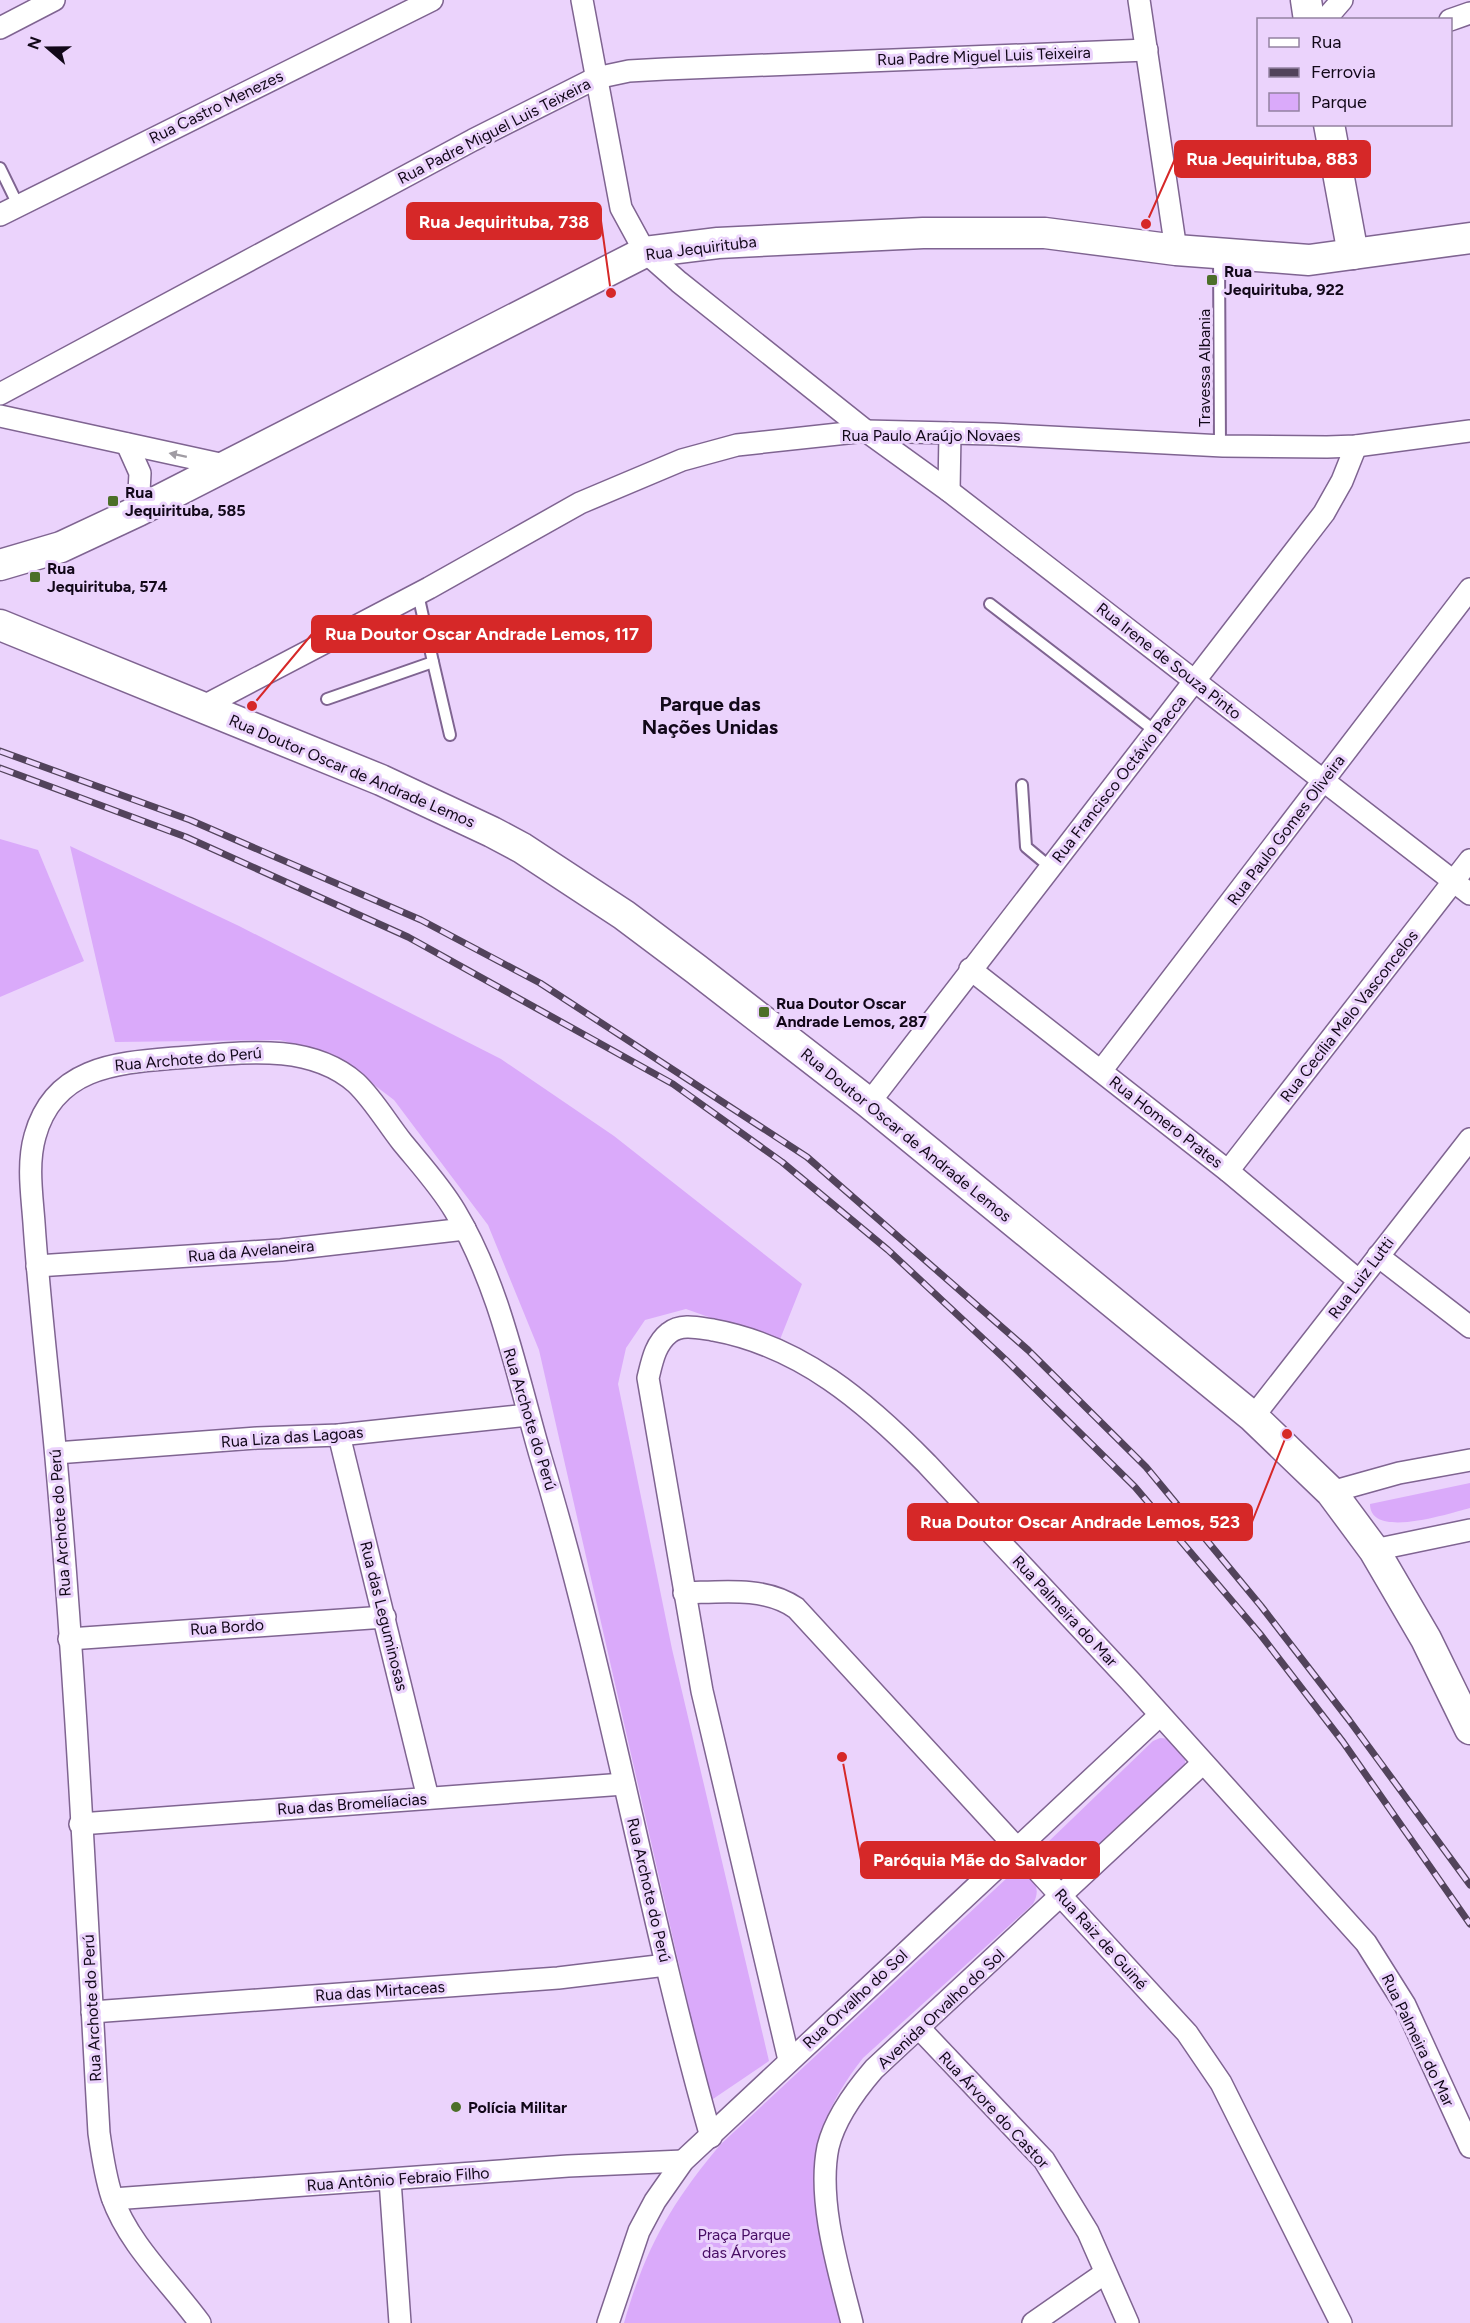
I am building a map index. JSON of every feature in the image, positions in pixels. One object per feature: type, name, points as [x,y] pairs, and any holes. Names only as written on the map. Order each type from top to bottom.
[{"type":"street","points":[[0,28],[54,0]]},
{"type":"street","name":"Rua Castro Menezes","points":[[9,210],[432,0]]},
{"type":"street","name":"Rua Irene de Souza Pinto","points":[[582,0],[621,208],[645,252],[679,282],[866,431],[949,491],[1462,887]]},
{"type":"street","points":[[1139,0],[1176,250]]},
{"type":"street","points":[[1306,0],[1309,18]]},
{"type":"street","points":[[1324,18],[1342,0]]},
{"type":"street","points":[[1452,19],[1470,14]]},
{"type":"street","name":"Rua Padre Miguel Luis Teixeira","points":[[0,394],[473,140],[596,78],[629,70],[1147,50]]},
{"type":"street","points":[[1329,126],[1353,255]]},
{"type":"street","name":"Rua Jequirituba","points":[[0,565],[62,546],[138,512],[645,252],[718,243],[923,233],[1045,233],[1176,250],[1309,260],[1470,238]]},
{"type":"street","points":[[0,416],[229,466]]},
{"type":"street","name":"Rua Paulo Araújo Novaes","points":[[202,707],[418,594],[580,503],[682,460],[737,445],[866,431],[1220,445],[1356,446],[1470,431]]},
{"type":"street","points":[[949,491],[950,433]]},
{"type":"street","points":[[127,444],[140,473],[138,512]]},
{"type":"street","name":"Rua Francisco Octávio Pacca","points":[[869,1103],[970,969],[1324,513],[1342,481],[1356,446]]},
{"type":"street","name":"Rua Paulo Gomes Oliveira","points":[[1101,1071],[1470,589]]},
{"type":"street","name":"Rua Doutor Oscar de Andrade Lemos","points":[[0,625],[381,780],[522,848],[624,915],[869,1103],[1254,1417],[1331,1492],[1374,1550],[1426,1639],[1470,1729]]},
{"type":"street","name":"Rua Cecília Melo Vasconcelos","points":[[1228,1171],[1462,887],[1470,860]]},
{"type":"street","name":"Rua Homero Prates","points":[[970,969],[1228,1171],[1358,1280]]},
{"type":"street","name":"Rua Archote do Perú","points":[[200,2323],[144,2253],[113,2199],[104,2171],[99,2133],[56,1453],[37,1266],[31,1170],[34,1140],[43,1115],[62,1091],[86,1072],[119,1063],[258,1052],[290,1054],[322,1064],[355,1082],[451,1203],[465,1229],[497,1308],[569,1550],[666,1965],[711,2137]]},
{"type":"street","name":"Rua Luiz Lutti","points":[[1254,1417],[1358,1280],[1470,1139]]},
{"type":"street","name":"Rua da Avelaneira","points":[[37,1266],[281,1250],[465,1229]]},
{"type":"street","points":[[1378,1256],[1470,1327]]},
{"type":"street","name":"Rua Palmeira do Mar","points":[[789,2060],[702,1691],[648,1378],[652,1360],[662,1339],[671,1331],[682,1327],[697,1327],[738,1334],[803,1360],[900,1436],[1160,1715],[1366,1943],[1405,2005],[1470,2147]]},
{"type":"street","name":"Rua Liza das Lagoas","points":[[56,1453],[257,1438],[339,1436],[528,1414]]},
{"type":"street","name":"Rua das Leguminosas","points":[[339,1436],[386,1617],[428,1798]]},
{"type":"street","points":[[1331,1492],[1399,1473],[1470,1460]]},
{"type":"street","points":[[1374,1550],[1470,1530]]},
{"type":"street","name":"Rua Raiz de Guiné","points":[[684,1593],[730,1591],[757,1594],[785,1600],[796,1608],[1187,2033],[1221,2083],[1341,2323]]},
{"type":"street","name":"Rua Bordo","points":[[69,1639],[386,1617]]},
{"type":"street","name":"Rua Orvalho do Sol","points":[[608,2323],[639,2231],[655,2201],[683,2161],[1160,1715]]},
{"type":"street","name":"Avenida Orvalho do Sol","points":[[852,2323],[830,2220],[825,2180],[829,2146],[854,2092],[874,2069],[920,2029],[1203,1763]]},
{"type":"street","name":"Rua das Bromelíacias","points":[[81,1824],[624,1784]]},
{"type":"street","name":"Rua das Mirtaceas","points":[[92,2012],[558,1978],[666,1965]]},
{"type":"street","name":"Rua Árvore do Castor","points":[[920,2029],[1044,2160],[1088,2232],[1128,2323]]},
{"type":"street","name":"Rua Antônio Febraio Filho","points":[[113,2199],[567,2166],[683,2161]]},
{"type":"street","points":[[390,2180],[400,2323]]},
{"type":"street","points":[[1034,2323],[1105,2273]]},
{"type":"lane","points":[[0,168],[9,210]]},
{"type":"lane","name":"Travessa Albania","points":[[1219,254],[1220,445]]},
{"type":"lane","points":[[418,594],[450,735]]},
{"type":"lane","points":[[990,604],[1155,731]]},
{"type":"lane","points":[[327,699],[433,662]]},
{"type":"lane","points":[[1022,786],[1026,847],[1050,867]]},
{"type":"green space","points":[[0,839],[38,850],[84,961],[0,997]]},
{"type":"green space","points":[[70,846],[239,926],[501,1059],[614,1136],[802,1284],[779,1342],[686,1309],[645,1320],[626,1348],[618,1384],[672,1649],[769,2061],[710,2101],[539,1350],[488,1225],[394,1100],[336,1056],[280,1040],[115,1042]]},
{"type":"green space","points":[[1470,1483],[1470,1508],[1430,1518],[1412,1521],[1383,1521],[1373,1515],[1370,1504]]},
{"type":"green space","points":[[1160,1738],[1173,1739],[1185,1755],[1185,1765],[1071,1877],[1052,1873],[1045,1864],[1045,1845],[1153,1741]]},
{"type":"green space","name":"Praça Parque das Árvores","points":[[1017,1873],[1028,1876],[1035,1883],[1037,1893],[1033,1904],[863,2058],[839,2093],[824,2125],[817,2156],[815,2186],[824,2250],[842,2323],[624,2323],[641,2272],[662,2228],[688,2186],[721,2144],[1008,1877]]},
{"type":"railway","points":[[0,751],[190,820],[421,920],[540,983],[807,1157],[1028,1350],[1146,1467],[1261,1606],[1349,1720],[1470,1885]]},
{"type":"railway","points":[[0,768],[186,837],[408,937],[673,1084],[782,1162],[888,1250],[1007,1361],[1135,1487],[1260,1634],[1343,1742],[1470,1924]]},
{"type":"place","name":"Rua Jequirituba, 883","points":[[1146,224]]},
{"type":"place","name":"Rua Jequirituba, 922","points":[[1212,280]]},
{"type":"place","name":"Rua Jequirituba, 738","points":[[611,293]]},
{"type":"place","name":"Rua Jequirituba, 585","points":[[113,501]]},
{"type":"place","name":"Rua Jequirituba, 574","points":[[35,577]]},
{"type":"place","name":"Rua Doutor Oscar Andrade Lemos, 117","points":[[252,706]]},
{"type":"place","name":"Rua Doutor Oscar Andrade Lemos, 287","points":[[764,1012]]},
{"type":"place","name":"Rua Doutor Oscar Andrade Lemos, 523","points":[[1287,1434]]},
{"type":"place","name":"Paróquia Mãe do Salvador","points":[[842,1757]]},
{"type":"place","name":"Polícia Militar","points":[[456,2107]]},
{"type":"district","name":"Parque das Nações Unidas","points":[[710,716]]}]
